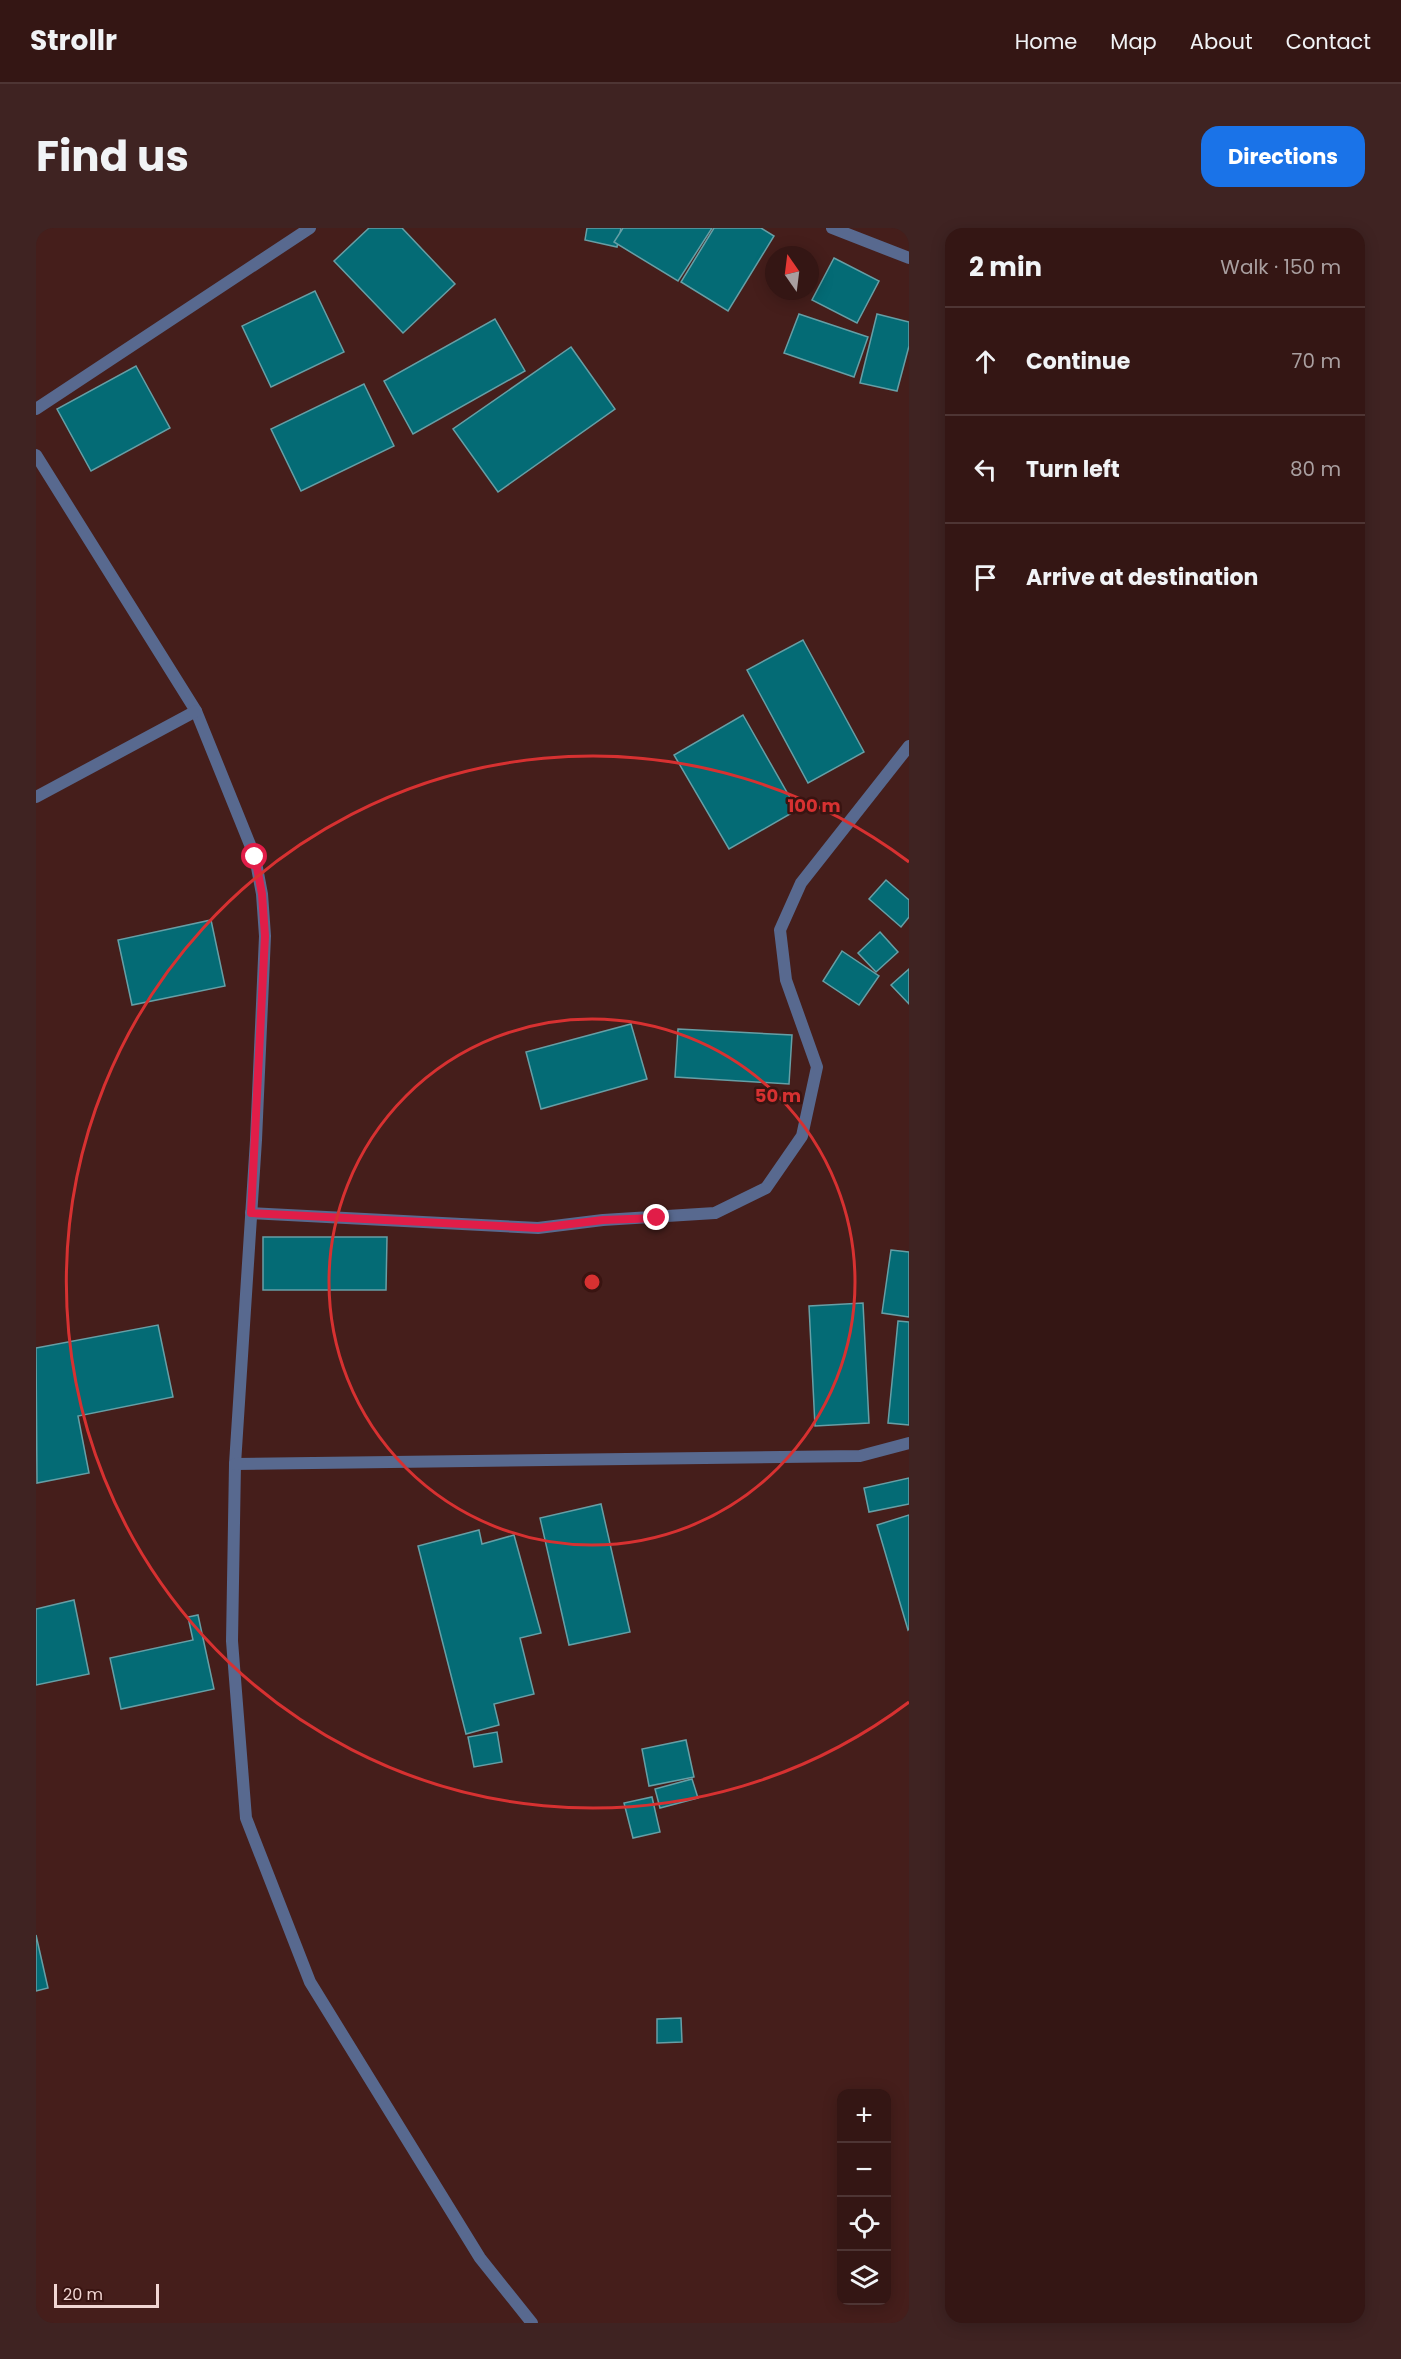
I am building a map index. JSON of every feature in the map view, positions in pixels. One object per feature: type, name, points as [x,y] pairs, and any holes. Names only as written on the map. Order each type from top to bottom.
[{"type":"street","points":[[36,409],[310,228]]},
{"type":"street","points":[[832,228],[909,258]]},
{"type":"street","points":[[36,455],[196,711],[255,857],[262,894],[265,936],[235,1464],[232,1641],[246,1818],[310,1982],[480,2258],[532,2323]]},
{"type":"street","points":[[36,797],[196,711]]},
{"type":"street","points":[[251,1213],[538,1228],[603,1220],[715,1213],[766,1188],[802,1136],[817,1067],[786,980],[780,930],[801,883],[909,746]]},
{"type":"street","points":[[235,1464],[860,1456],[909,1443]]},
{"type":"building","points":[[369,228],[402,228],[455,284],[403,333],[334,261]]},
{"type":"building","points":[[587,228],[621,228],[617,247],[585,240]]},
{"type":"building","points":[[623,228],[712,228],[678,281],[614,242]]},
{"type":"building","points":[[714,228],[761,228],[774,236],[768,246],[765,246],[765,251],[728,311],[681,282]]},
{"type":"building","points":[[834,258],[879,281],[857,323],[812,300],[819,300],[819,287]]},
{"type":"building","points":[[315,291],[344,352],[271,387],[242,326]]},
{"type":"building","points":[[799,314],[868,337],[854,377],[784,353]]},
{"type":"building","points":[[877,314],[909,322],[909,346],[897,391],[860,383]]},
{"type":"building","points":[[495,319],[525,371],[413,434],[384,381]]},
{"type":"building","points":[[571,347],[615,409],[498,492],[453,429]]},
{"type":"building","points":[[136,366],[170,428],[91,471],[57,409]]},
{"type":"building","points":[[364,384],[394,446],[301,491],[271,429]]},
{"type":"building","points":[[803,640],[864,752],[808,783],[747,670]]},
{"type":"building","points":[[743,715],[797,810],[729,849],[674,755]]},
{"type":"building","points":[[886,880],[909,900],[909,917],[901,927],[869,899]]},
{"type":"building","points":[[211,920],[225,986],[132,1005],[118,940]]},
{"type":"building","points":[[880,932],[898,952],[876,972],[858,953]]},
{"type":"building","points":[[842,951],[879,976],[859,1005],[823,981]]},
{"type":"building","points":[[909,969],[909,1004],[891,985]]},
{"type":"building","points":[[631,1024],[647,1079],[541,1109],[526,1052]]},
{"type":"building","points":[[678,1029],[792,1035],[789,1084],[675,1077]]},
{"type":"building","points":[[263,1237],[387,1237],[386,1290],[263,1290]]},
{"type":"building","points":[[891,1250],[909,1252],[909,1317],[882,1313]]},
{"type":"building","points":[[863,1303],[869,1423],[815,1426],[809,1306]]},
{"type":"building","points":[[898,1321],[909,1322],[909,1425],[888,1423]]},
{"type":"building","points":[[158,1325],[173,1397],[78,1416],[89,1473],[37,1483],[36,1348]]},
{"type":"building","points":[[909,1478],[909,1504],[869,1512],[864,1488]]},
{"type":"building","points":[[601,1504],[630,1632],[569,1645],[540,1518]]},
{"type":"building","points":[[909,1515],[909,1629],[908,1630],[877,1525]]},
{"type":"building","points":[[479,1530],[482,1544],[514,1535],[541,1633],[520,1638],[534,1694],[494,1704],[499,1725],[466,1734],[418,1546]]},
{"type":"building","points":[[74,1600],[89,1674],[36,1685],[36,1609]]},
{"type":"building","points":[[198,1615],[214,1689],[121,1709],[110,1658],[193,1640],[188,1617]]},
{"type":"building","points":[[497,1732],[502,1762],[474,1767],[468,1737]]},
{"type":"building","points":[[686,1740],[694,1777],[649,1786],[642,1749]]},
{"type":"building","points":[[692,1779],[698,1798],[660,1808],[655,1789]]},
{"type":"building","points":[[652,1797],[660,1832],[633,1838],[624,1803]]},
{"type":"building","points":[[36,1935],[48,1988],[36,1991]]},
{"type":"building","points":[[681,2018],[682,2042],[657,2043],[657,2019]]},
{"type":"route","points":[[255,857],[262,894],[265,936],[251,1213],[538,1228],[603,1220],[657,1218]]}]
